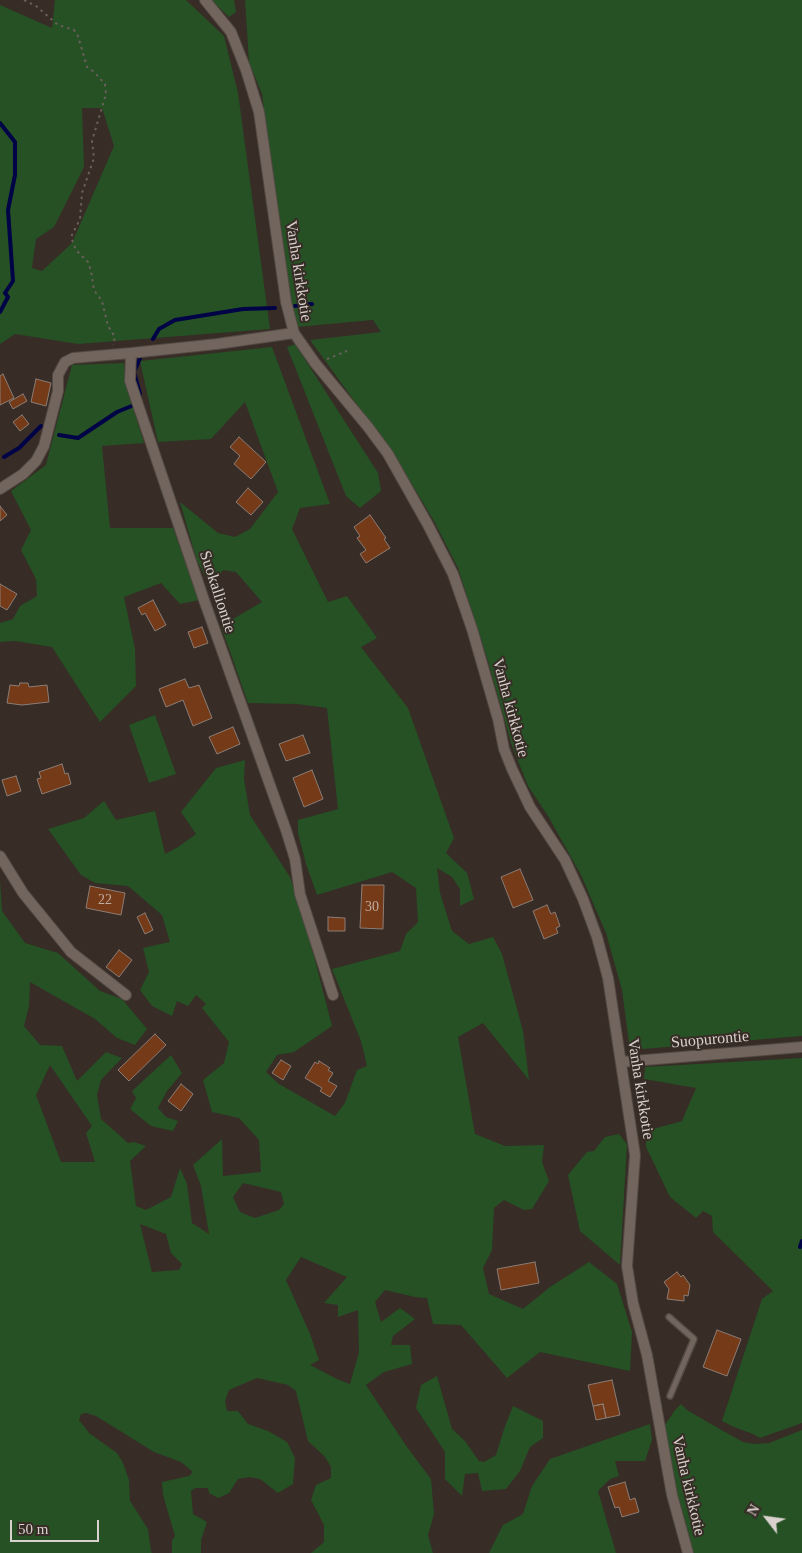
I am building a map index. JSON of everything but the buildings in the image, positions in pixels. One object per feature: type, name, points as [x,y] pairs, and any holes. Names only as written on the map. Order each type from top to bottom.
[{"type":"street","name":"Vanha kirkkotie","points":[[205,0],[231,32],[260,112],[286,302],[294,333],[315,363],[388,454],[453,574],[472,629],[498,719],[504,750],[530,807],[565,860],[583,899],[597,938],[608,978],[635,1156],[627,1266],[633,1303],[647,1355],[672,1495],[688,1553]]},
{"type":"street","points":[[0,489],[23,474],[36,461],[44,446],[58,391],[58,375],[65,362],[73,358],[216,344],[294,333]]},
{"type":"street","name":"Suokalliontie","points":[[131,353],[130,380],[204,600],[286,830],[295,859],[300,894],[334,995]]},
{"type":"street","points":[[0,856],[23,894],[71,952],[126,996]]},
{"type":"street","name":"Suopurontie","points":[[621,1062],[802,1047]]},
{"type":"lane","points":[[669,1317],[694,1339],[670,1396]]},
{"type":"path","points":[[24,0],[36,6],[58,25],[74,30],[78,36],[87,68],[94,72],[105,84],[106,94],[92,141],[94,158],[82,193],[80,219],[72,237],[76,250],[88,262],[94,290],[102,301],[108,326],[114,337],[112,354]]},
{"type":"path","points":[[315,363],[347,351]]},
{"type":"green space","points":[[55,0],[186,0],[224,36],[238,93],[270,329],[78,344],[15,334],[0,344],[0,5],[52,28]],"holes":[[[82,108],[102,108],[114,146],[72,243],[42,271],[32,268],[36,239],[54,227],[84,167]]]},
{"type":"green space","points":[[211,0],[234,0],[236,12],[229,17]]},
{"type":"green space","points":[[245,0],[802,0],[802,1036],[630,1050],[622,990],[606,933],[581,875],[548,816],[528,786],[512,746],[488,661],[458,568],[434,521],[398,461],[310,340],[381,332],[373,320],[296,327],[286,279],[262,94],[249,62]]},
{"type":"green space","points":[[295,344],[378,473],[381,491],[360,508],[346,496],[287,347]]},
{"type":"green space","points":[[272,347],[330,504],[300,508],[292,529],[328,602],[347,596],[377,638],[361,647],[408,708],[454,838],[446,853],[467,873],[474,899],[460,906],[460,889],[452,877],[437,868],[440,893],[452,931],[469,944],[493,937],[502,954],[523,1031],[529,1080],[483,1023],[458,1037],[475,1134],[505,1146],[544,1145],[542,1162],[549,1181],[532,1209],[524,1210],[504,1200],[494,1208],[492,1250],[483,1268],[489,1294],[523,1309],[550,1287],[589,1262],[617,1284],[632,1332],[630,1371],[540,1352],[507,1378],[461,1325],[433,1324],[427,1298],[385,1290],[375,1302],[381,1322],[400,1308],[415,1319],[393,1336],[391,1345],[410,1345],[412,1364],[384,1372],[366,1385],[407,1447],[431,1479],[434,1514],[428,1535],[433,1553],[311,1553],[324,1542],[324,1525],[311,1500],[316,1485],[331,1478],[331,1467],[325,1457],[308,1441],[296,1391],[288,1385],[257,1378],[229,1390],[225,1401],[227,1411],[238,1411],[248,1424],[268,1431],[287,1442],[295,1458],[293,1484],[278,1493],[260,1479],[249,1477],[238,1479],[229,1493],[218,1498],[209,1493],[208,1488],[195,1488],[191,1491],[193,1514],[207,1522],[201,1540],[201,1553],[172,1553],[172,1540],[175,1536],[163,1495],[162,1482],[189,1476],[193,1472],[181,1462],[154,1452],[96,1416],[86,1413],[81,1414],[79,1420],[89,1433],[117,1453],[123,1463],[129,1480],[130,1501],[148,1529],[152,1553],[0,1553],[0,879],[2,911],[25,943],[58,953],[100,991],[122,999],[147,1029],[135,1045],[117,1038],[95,1019],[30,982],[29,1006],[24,1026],[40,1045],[62,1046],[77,1081],[106,1052],[122,1058],[101,1080],[97,1095],[101,1119],[128,1143],[134,1142],[146,1146],[130,1161],[136,1206],[146,1210],[171,1197],[180,1168],[187,1184],[192,1223],[209,1234],[201,1186],[193,1165],[222,1139],[223,1176],[261,1172],[259,1140],[239,1118],[212,1112],[203,1080],[224,1063],[229,1042],[202,1008],[206,1004],[196,995],[188,1006],[177,1001],[172,1016],[152,1006],[140,990],[149,972],[143,948],[170,942],[162,915],[128,886],[95,883],[81,875],[48,829],[84,818],[104,801],[116,820],[155,811],[165,854],[196,834],[181,812],[216,768],[245,760],[244,779],[250,815],[290,877],[309,937],[332,1026],[294,1052],[277,1055],[266,1072],[279,1084],[335,1116],[345,1103],[357,1070],[367,1066],[361,1041],[332,969],[400,951],[406,934],[418,922],[416,888],[392,872],[317,895],[298,833],[298,820],[338,809],[327,708],[297,704],[248,703],[221,626],[262,602],[236,572],[223,570],[211,586],[197,561],[180,502],[218,533],[235,537],[250,529],[278,492],[245,402],[211,439],[158,442],[140,361]],"holes":[[[50,1065],[92,1126],[86,1133],[95,1162],[61,1162],[36,1095]],[[243,1183],[281,1192],[284,1204],[279,1210],[255,1218],[240,1212],[233,1197]],[[140,1224],[166,1234],[171,1253],[182,1264],[179,1270],[152,1272]],[[301,1257],[347,1277],[324,1303],[338,1305],[338,1317],[358,1310],[359,1352],[350,1384],[310,1365],[319,1360],[310,1334],[286,1280]]]},
{"type":"green space","points":[[124,363],[125,382],[144,443],[102,446],[110,528],[173,528],[199,600],[180,604],[161,583],[124,597],[135,649],[136,686],[100,722],[52,647],[15,641],[0,642],[0,623],[13,619],[20,606],[37,596],[36,579],[21,550],[31,530],[11,491],[46,465],[72,365]]},
{"type":"green space","points":[[155,715],[176,774],[149,783],[129,725]]},
{"type":"green space","points":[[171,1055],[182,1073],[167,1091],[158,1108],[166,1117],[178,1121],[173,1131],[151,1126],[130,1109],[136,1098],[132,1091]]},
{"type":"green space","points":[[802,1058],[802,1423],[760,1438],[722,1421],[762,1299],[773,1291],[713,1232],[712,1216],[703,1211],[696,1218],[670,1197],[646,1147],[646,1131],[682,1121],[696,1088],[644,1079],[645,1067]]},
{"type":"green space","points":[[619,1134],[627,1144],[620,1265],[580,1231],[568,1175],[587,1152],[594,1151],[605,1137]]},
{"type":"green space","points":[[437,1376],[452,1429],[465,1441],[479,1461],[484,1462],[496,1455],[513,1406],[543,1421],[543,1438],[530,1447],[520,1471],[506,1489],[482,1491],[478,1473],[465,1474],[462,1496],[445,1479],[445,1452],[416,1408],[421,1385]]},
{"type":"green space","points":[[681,1404],[687,1410],[743,1442],[754,1444],[769,1443],[802,1430],[802,1553],[692,1553],[691,1543],[671,1480],[663,1428]]},
{"type":"green space","points":[[650,1424],[652,1440],[645,1461],[615,1461],[619,1476],[610,1479],[598,1491],[616,1553],[489,1553],[503,1525],[523,1514],[532,1486],[550,1459]]},
{"type":"waterway","points":[[0,123],[15,142],[15,175],[8,210],[13,281],[5,293],[8,297],[0,312]]},
{"type":"waterway","points":[[295,306],[312,304]]},
{"type":"waterway","points":[[153,339],[159,329],[175,320],[243,309],[275,308]]},
{"type":"waterway","points":[[140,358],[134,372],[140,394]]},
{"type":"waterway","points":[[59,435],[78,438],[117,412],[134,405]]},
{"type":"waterway","points":[[4,457],[19,448],[41,426]]},
{"type":"waterway","points":[[800,1247],[802,1241]]}]
